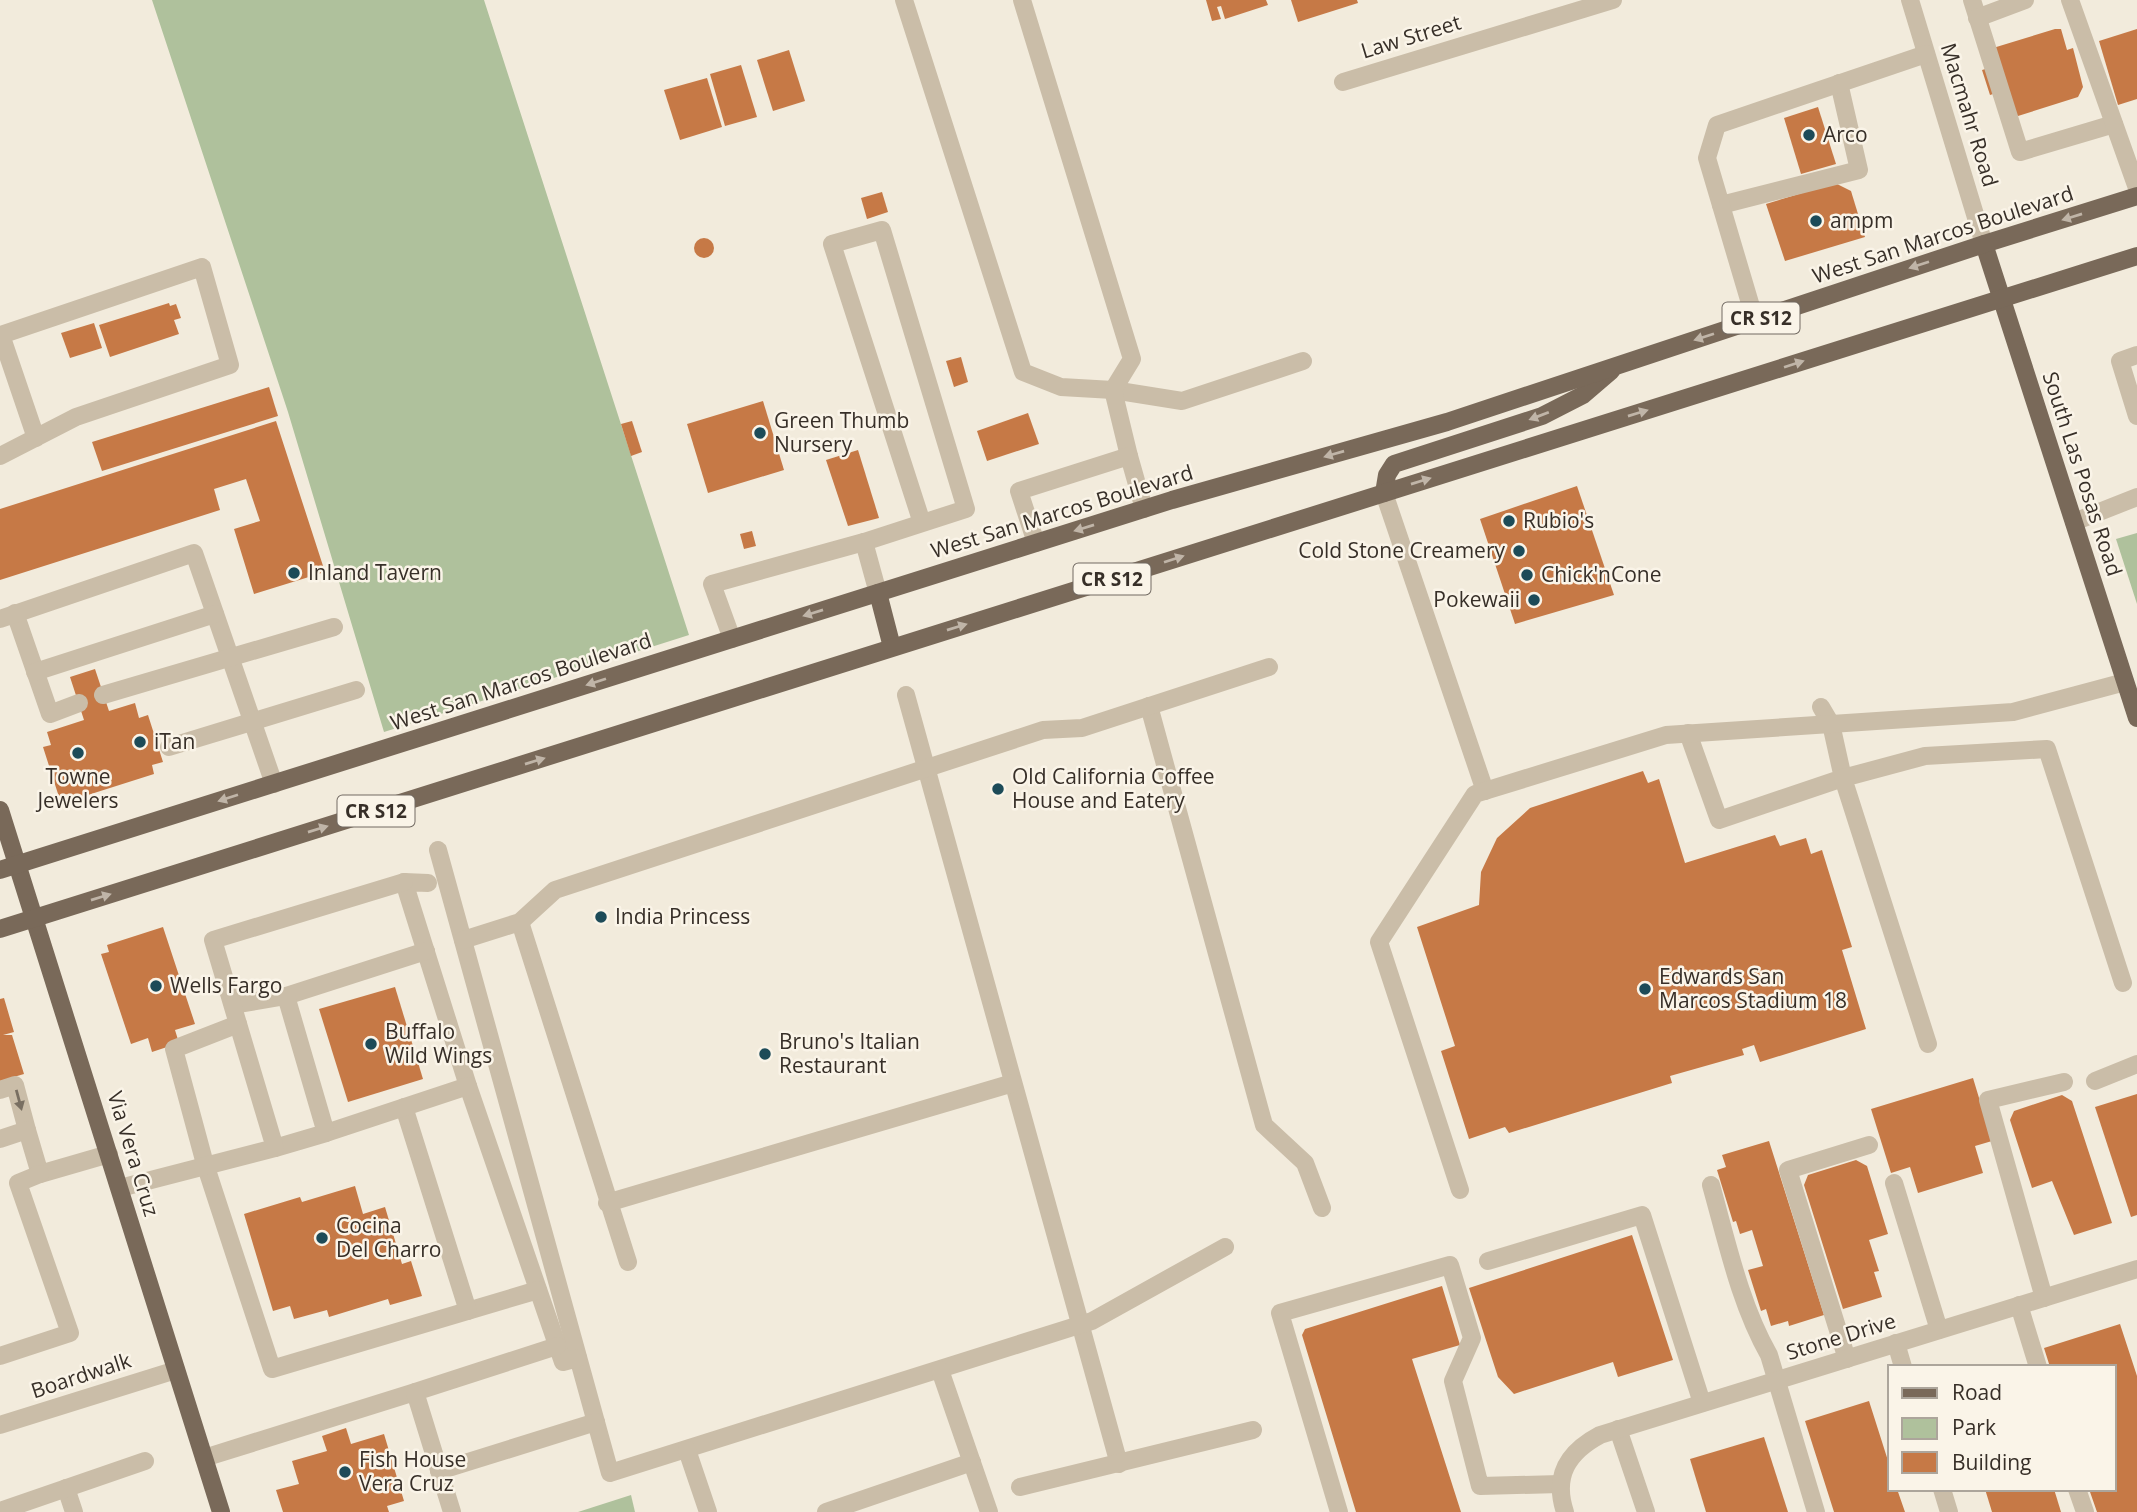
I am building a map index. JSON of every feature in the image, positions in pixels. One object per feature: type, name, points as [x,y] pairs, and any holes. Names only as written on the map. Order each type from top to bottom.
[{"type":"main road","name":"West San Marcos Boulevard","points":[[0,870],[1144,509],[1447,422],[2137,196]]},
{"type":"main road","name":"South Las Posas Road","points":[[1984,244],[2137,718]]},
{"type":"main road","name":"CR S12","points":[[0,929],[2137,256]]},
{"type":"main road","points":[[1384,493],[1387,475],[1394,464],[1542,416],[1584,396],[1616,366]]},
{"type":"main road","points":[[878,593],[892,648]]},
{"type":"main road","name":"Via Vera Cruz","points":[[0,810],[221,1512]]},
{"type":"street","points":[[904,0],[1023,372],[1061,387],[1113,390],[1182,401],[1303,361]]},
{"type":"street","points":[[1022,0],[1132,359],[1113,390],[1144,509]]},
{"type":"street","name":"Law Street","points":[[1343,82],[1613,0]]},
{"type":"street","name":"Macmahr Road","points":[[1910,0],[1984,244]]},
{"type":"street","points":[[2025,0],[1975,9],[2021,152],[2114,124]]},
{"type":"street","points":[[2070,0],[2137,188]]},
{"type":"street","points":[[1755,320],[1707,158],[1717,125],[1927,54]]},
{"type":"street","points":[[1721,205],[1859,170],[1839,83]]},
{"type":"street","points":[[732,639],[712,584],[864,542],[967,509],[882,230],[832,244],[922,523]]},
{"type":"street","points":[[0,456],[36,438],[76,417],[230,365],[202,267],[1,335],[36,438]]},
{"type":"street","points":[[2137,355],[2120,361],[2137,416]]},
{"type":"street","points":[[1036,543],[1019,491],[1129,456]]},
{"type":"street","points":[[1384,493],[1485,791]]},
{"type":"street","points":[[2074,522],[2137,497]]},
{"type":"street","points":[[864,542],[878,593]]},
{"type":"street","points":[[79,703],[50,714],[35,672],[8,616],[194,553],[274,783]]},
{"type":"street","points":[[35,672],[215,614]]},
{"type":"street","points":[[103,695],[334,627]]},
{"type":"street","points":[[463,940],[520,922],[555,890],[1043,730],[1082,728],[1269,667]]},
{"type":"street","points":[[1460,1190],[1379,942],[1475,794],[1666,734],[1688,733],[1751,720],[1831,723],[1895,711],[1962,707],[2013,712],[2125,682]]},
{"type":"street","points":[[169,747],[356,690]]},
{"type":"street","points":[[906,695],[1119,1464]]},
{"type":"street","points":[[1149,706],[1264,1125],[1306,1163],[1322,1208]]},
{"type":"street","points":[[1821,707],[1831,723],[1843,778],[1928,1044]]},
{"type":"street","points":[[1688,733],[1719,820],[1843,778],[1924,756],[2047,749],[2123,984]]},
{"type":"street","points":[[438,850],[610,1474],[1080,1324],[1225,1247]]},
{"type":"street","points":[[404,882],[468,1086],[563,1363],[578,1358]]},
{"type":"street","points":[[275,1148],[213,940],[404,882],[428,883]]},
{"type":"street","points":[[520,922],[607,1203],[628,1262]]},
{"type":"street","points":[[233,1005],[286,996],[426,951]]},
{"type":"street","points":[[286,996],[326,1133]]},
{"type":"street","points":[[238,1024],[174,1049],[205,1164],[272,1369],[538,1290]]},
{"type":"street","points":[[2095,1081],[2137,1064]]},
{"type":"street","points":[[2044,1298],[1988,1100],[2064,1082]]},
{"type":"street","points":[[607,1203],[1013,1083]]},
{"type":"street","points":[[0,1090],[15,1085],[40,1174]]},
{"type":"street","points":[[120,1188],[275,1148],[468,1086]]},
{"type":"street","points":[[404,1107],[468,1311]]},
{"type":"street","points":[[0,1139],[27,1130]]},
{"type":"street","points":[[1847,1359],[1788,1170],[1869,1145]]},
{"type":"street","points":[[0,1356],[70,1334],[18,1183],[109,1154]]},
{"type":"street","points":[[1894,1183],[1939,1330]]},
{"type":"street","points":[[1711,1185],[1738,1280],[1776,1381],[1816,1512]]},
{"type":"street","points":[[1488,1261],[1642,1215],[1702,1403]]},
{"type":"street","points":[[1339,1512],[1280,1313],[1450,1265],[1472,1338],[1452,1381],[1480,1486],[1560,1484],[1564,1512]]},
{"type":"street","name":"Stone Drive","points":[[1560,1484],[1567,1462],[1580,1446],[1618,1429],[2137,1269]]},
{"type":"street","points":[[2019,1305],[2037,1365]]},
{"type":"street","points":[[1896,1343],[1902,1365]]},
{"type":"street","points":[[204,1458],[558,1346]]},
{"type":"street","name":"Boardwalk","points":[[0,1425],[176,1370]]},
{"type":"street","points":[[940,1370],[989,1512]]},
{"type":"street","points":[[415,1392],[452,1512]]},
{"type":"street","points":[[439,1471],[596,1422]]},
{"type":"street","points":[[1618,1429],[1646,1512]]},
{"type":"street","points":[[1020,1487],[1253,1430]]},
{"type":"street","points":[[687,1450],[708,1512]]},
{"type":"street","points":[[0,1511],[145,1461]]},
{"type":"street","points":[[826,1512],[972,1462]]},
{"type":"street","points":[[66,1488],[74,1512]]},
{"type":"street","points":[[1943,1491],[1950,1512]]},
{"type":"street","points":[[2078,1491],[2085,1512]]},
{"type":"green space","points":[[152,0],[484,0],[689,635],[384,732],[288,412]]},
{"type":"green space","points":[[2137,533],[2137,604],[2116,539]]},
{"type":"green space","points":[[631,1495],[635,1512],[578,1512]]},
{"type":"building","points":[[1206,0],[1266,0],[1268,5],[1225,19],[1221,6],[1217,7],[1221,19],[1212,21]]},
{"type":"building","points":[[1291,0],[1357,0],[1358,3],[1298,22]]},
{"type":"building","points":[[2061,29],[2067,50],[2073,48],[2083,87],[2078,97],[2018,116],[2008,111],[2002,91],[1990,95],[1982,70],[1999,65],[1993,48]]},
{"type":"building","points":[[2137,29],[2137,99],[2118,105],[2099,41]]},
{"type":"building","points":[[789,50],[805,101],[773,111],[757,60]]},
{"type":"building","points":[[741,65],[757,117],[725,126],[710,74]]},
{"type":"building","points":[[707,78],[722,127],[680,140],[664,90]]},
{"type":"building","points":[[1818,107],[1836,164],[1801,174],[1784,118]]},
{"type":"building","name":"ampm","points":[[1835,183],[1851,191],[1865,237],[1785,261],[1766,204]]},
{"type":"building","points":[[882,192],[888,212],[867,219],[861,198]]},
{"type":"building","points":[[704,238],[711,241],[714,248],[711,255],[704,258],[697,255],[694,248],[697,241]]},
{"type":"building","points":[[169,303],[170,306],[176,304],[181,318],[174,320],[179,334],[110,357],[99,325]]},
{"type":"building","points":[[94,323],[102,348],[70,358],[61,333]]},
{"type":"building","points":[[961,357],[968,382],[954,387],[946,361]]},
{"type":"building","points":[[269,387],[278,416],[102,471],[92,442]]},
{"type":"building","points":[[763,401],[784,470],[708,493],[687,424]]},
{"type":"building","points":[[1028,413],[1039,444],[987,461],[977,431]]},
{"type":"building","points":[[276,421],[325,572],[254,594],[234,529],[260,521],[246,479],[214,489],[220,510],[0,580],[0,509]]},
{"type":"building","points":[[632,421],[642,452],[631,456],[621,424]]},
{"type":"building","points":[[858,450],[879,518],[848,526],[826,460]]},
{"type":"building","points":[[1577,486],[1614,595],[1515,624],[1480,519]]},
{"type":"building","points":[[752,531],[756,546],[744,549],[740,534]]},
{"type":"building","points":[[95,669],[109,711],[135,703],[139,718],[148,715],[163,762],[152,765],[154,774],[69,801],[67,794],[59,797],[43,747],[51,745],[47,732],[84,720],[70,677]]},
{"type":"building","name":"Edwards San Marcos Stadium 18","points":[[1643,771],[1648,783],[1659,779],[1685,863],[1775,835],[1780,846],[1806,838],[1811,854],[1822,850],[1852,947],[1842,950],[1866,1029],[1760,1062],[1754,1045],[1742,1049],[1744,1055],[1670,1076],[1672,1083],[1509,1133],[1505,1127],[1469,1139],[1441,1051],[1455,1046],[1417,927],[1479,905],[1481,872],[1497,838],[1530,808]]},
{"type":"building","points":[[163,927],[195,1024],[175,1030],[179,1043],[152,1052],[148,1038],[131,1044],[101,954],[109,952],[107,945]]},
{"type":"building","name":"Buffalo Wild Wings","points":[[395,987],[423,1079],[348,1102],[319,1009]]},
{"type":"building","points":[[4,998],[14,1032],[3,1035],[12,1035],[24,1074],[0,1081],[0,999]]},
{"type":"building","points":[[1973,1078],[1992,1141],[1975,1146],[1983,1173],[1918,1193],[1910,1167],[1891,1173],[1871,1109]]},
{"type":"building","points":[[2137,1094],[2137,1215],[2131,1217],[2095,1107]]},
{"type":"building","points":[[2062,1095],[2072,1101],[2112,1223],[2074,1235],[2052,1181],[2032,1188],[2010,1120],[2014,1111]]},
{"type":"building","points":[[1769,1141],[1824,1315],[1789,1326],[1788,1321],[1771,1326],[1766,1309],[1761,1311],[1748,1270],[1763,1266],[1752,1230],[1740,1234],[1736,1221],[1733,1222],[1717,1170],[1726,1167],[1722,1155]]},
{"type":"building","points":[[1856,1160],[1867,1166],[1888,1234],[1869,1240],[1879,1271],[1874,1272],[1882,1297],[1843,1309],[1804,1185],[1808,1175]]},
{"type":"building","name":"Cocina Del Charro","points":[[355,1186],[363,1214],[385,1207],[402,1264],[411,1261],[422,1296],[390,1305],[388,1299],[329,1317],[327,1310],[294,1319],[290,1306],[273,1311],[244,1214],[300,1197],[302,1202]]},
{"type":"building","points":[[1632,1235],[1673,1360],[1618,1377],[1613,1362],[1514,1394],[1498,1377],[1469,1288]]},
{"type":"building","points":[[1442,1286],[1460,1345],[1412,1359],[1461,1512],[1356,1512],[1302,1335],[1305,1329]]},
{"type":"building","points":[[2120,1324],[2137,1376],[2137,1512],[2097,1512],[2090,1491],[2116,1491],[2116,1365],[2049,1365],[2044,1348]]},
{"type":"building","points":[[1869,1401],[1888,1461],[1888,1491],[1898,1491],[1905,1512],[1834,1512],[1805,1421]]},
{"type":"building","name":"Fish House Vera Cruz","points":[[346,1428],[351,1444],[384,1434],[404,1501],[387,1506],[389,1512],[283,1512],[276,1490],[299,1484],[292,1461],[327,1451],[322,1436]]},
{"type":"building","points":[[1764,1437],[1788,1512],[1706,1512],[1690,1459]]},
{"type":"building","points":[[1986,1491],[2055,1491],[2061,1512],[1992,1512]]},
{"type":"place","name":"Arco","points":[[1809,135]]},
{"type":"place","name":"ampm","points":[[1816,221]]},
{"type":"place","name":"Green Thumb Nursery","points":[[760,433]]},
{"type":"place","name":"Rubio's","points":[[1509,521]]},
{"type":"place","name":"Cold Stone Creamery","points":[[1519,551]]},
{"type":"place","name":"Inland Tavern","points":[[294,573]]},
{"type":"place","name":"Chick'nCone","points":[[1527,575]]},
{"type":"place","name":"Pokewaii","points":[[1534,600]]},
{"type":"place","name":"iTan","points":[[140,742]]},
{"type":"place","name":"Towne Jewelers","points":[[78,753]]},
{"type":"place","name":"Old California Coffee House and Eatery","points":[[998,789]]},
{"type":"place","name":"India Princess","points":[[601,917]]},
{"type":"place","name":"Wells Fargo","points":[[156,986]]},
{"type":"place","name":"Edwards San Marcos Stadium 18","points":[[1645,989]]},
{"type":"place","name":"Buffalo Wild Wings","points":[[371,1044]]},
{"type":"place","name":"Bruno's Italian Restaurant","points":[[765,1054]]},
{"type":"place","name":"Cocina Del Charro","points":[[322,1238]]},
{"type":"place","name":"Fish House Vera Cruz","points":[[345,1472]]}]
